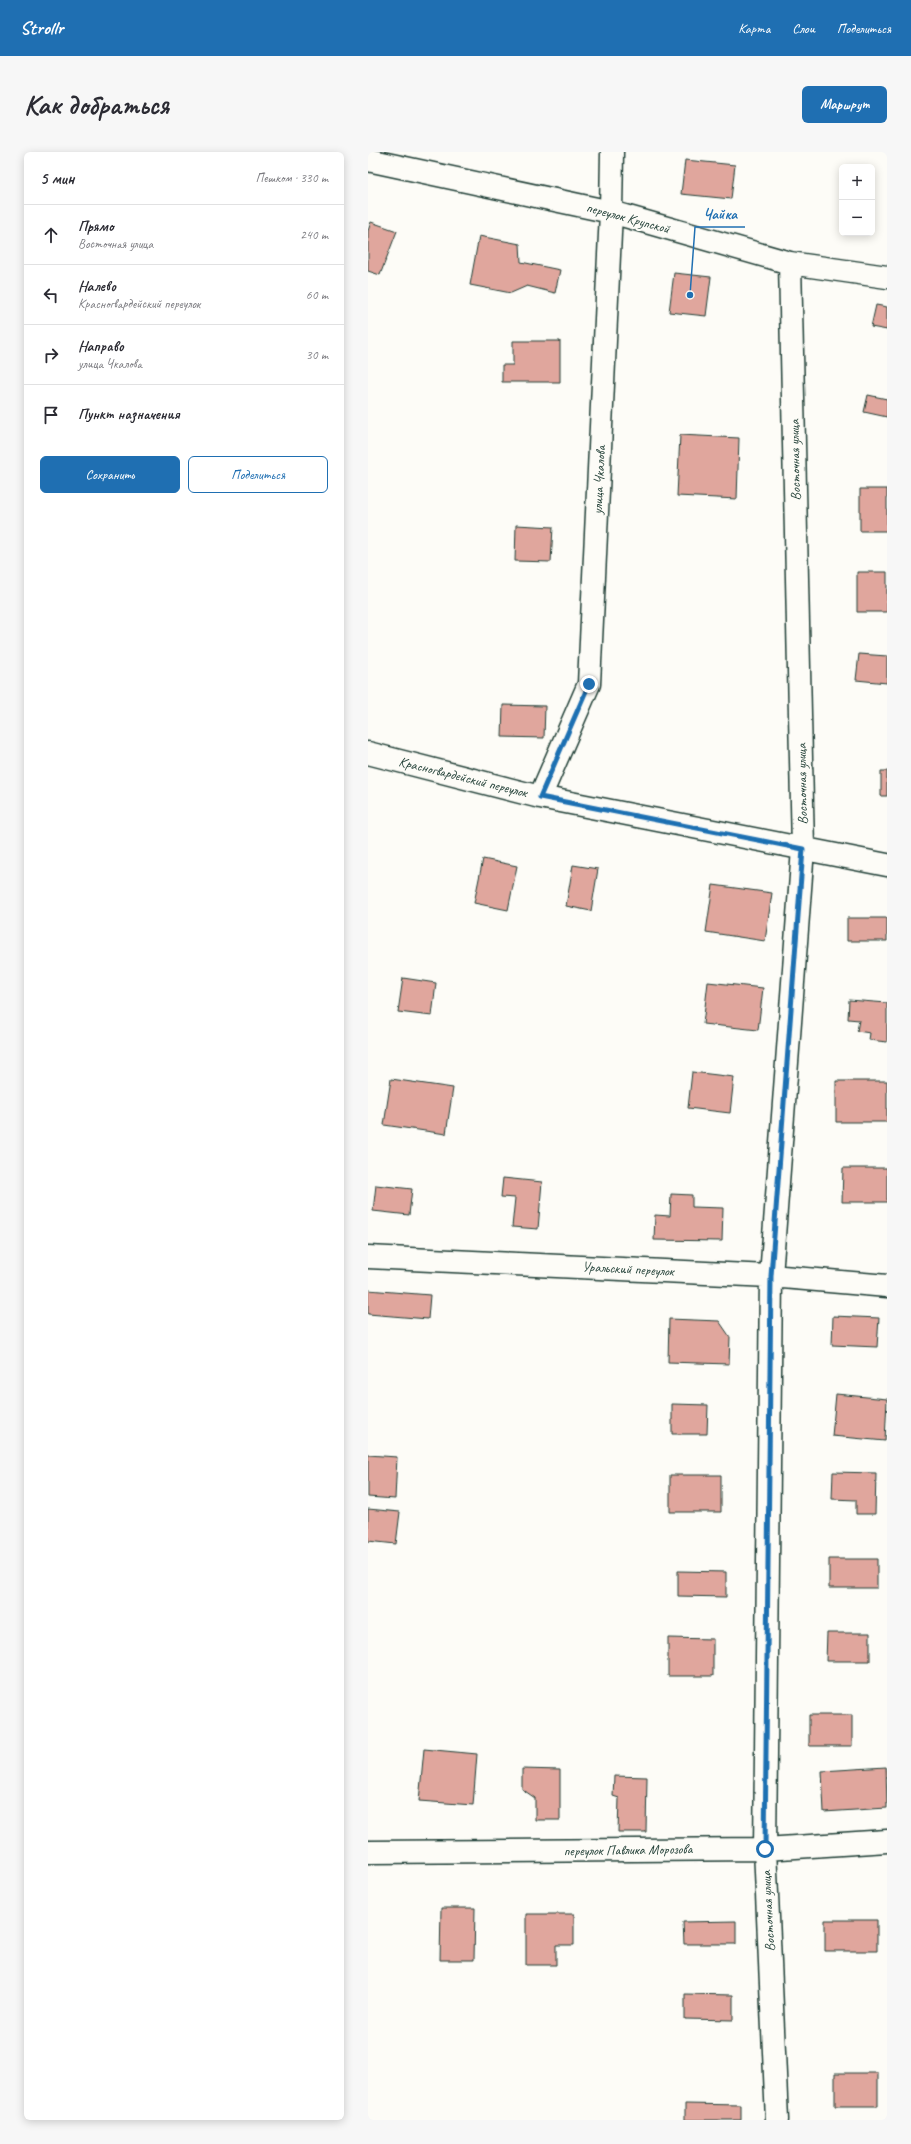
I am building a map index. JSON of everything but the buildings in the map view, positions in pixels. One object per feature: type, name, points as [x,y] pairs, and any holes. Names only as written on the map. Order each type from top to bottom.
[{"type":"street","name":"улица Чкалова","points":[[540,797],[589,684],[611,212],[612,152]]},
{"type":"street","name":"переулок Крупской","points":[[368,160],[611,212],[790,263],[887,277]]},
{"type":"street","name":"Восточная улица","points":[[777,2120],[765,1849],[771,1276],[803,849],[790,263]]},
{"type":"street","name":"Красногвардейский переулок","points":[[368,753],[540,797],[887,866]]},
{"type":"street","name":"Уральский переулок","points":[[368,1257],[771,1276],[887,1286]]},
{"type":"street","name":"переулок Павлика Морозова","points":[[368,1852],[765,1849],[887,1842]]},
{"type":"place","name":"Чайка","points":[[690,295]]},
{"type":"route","points":[[589,684],[540,797],[803,849],[771,1276],[765,1849]]}]
